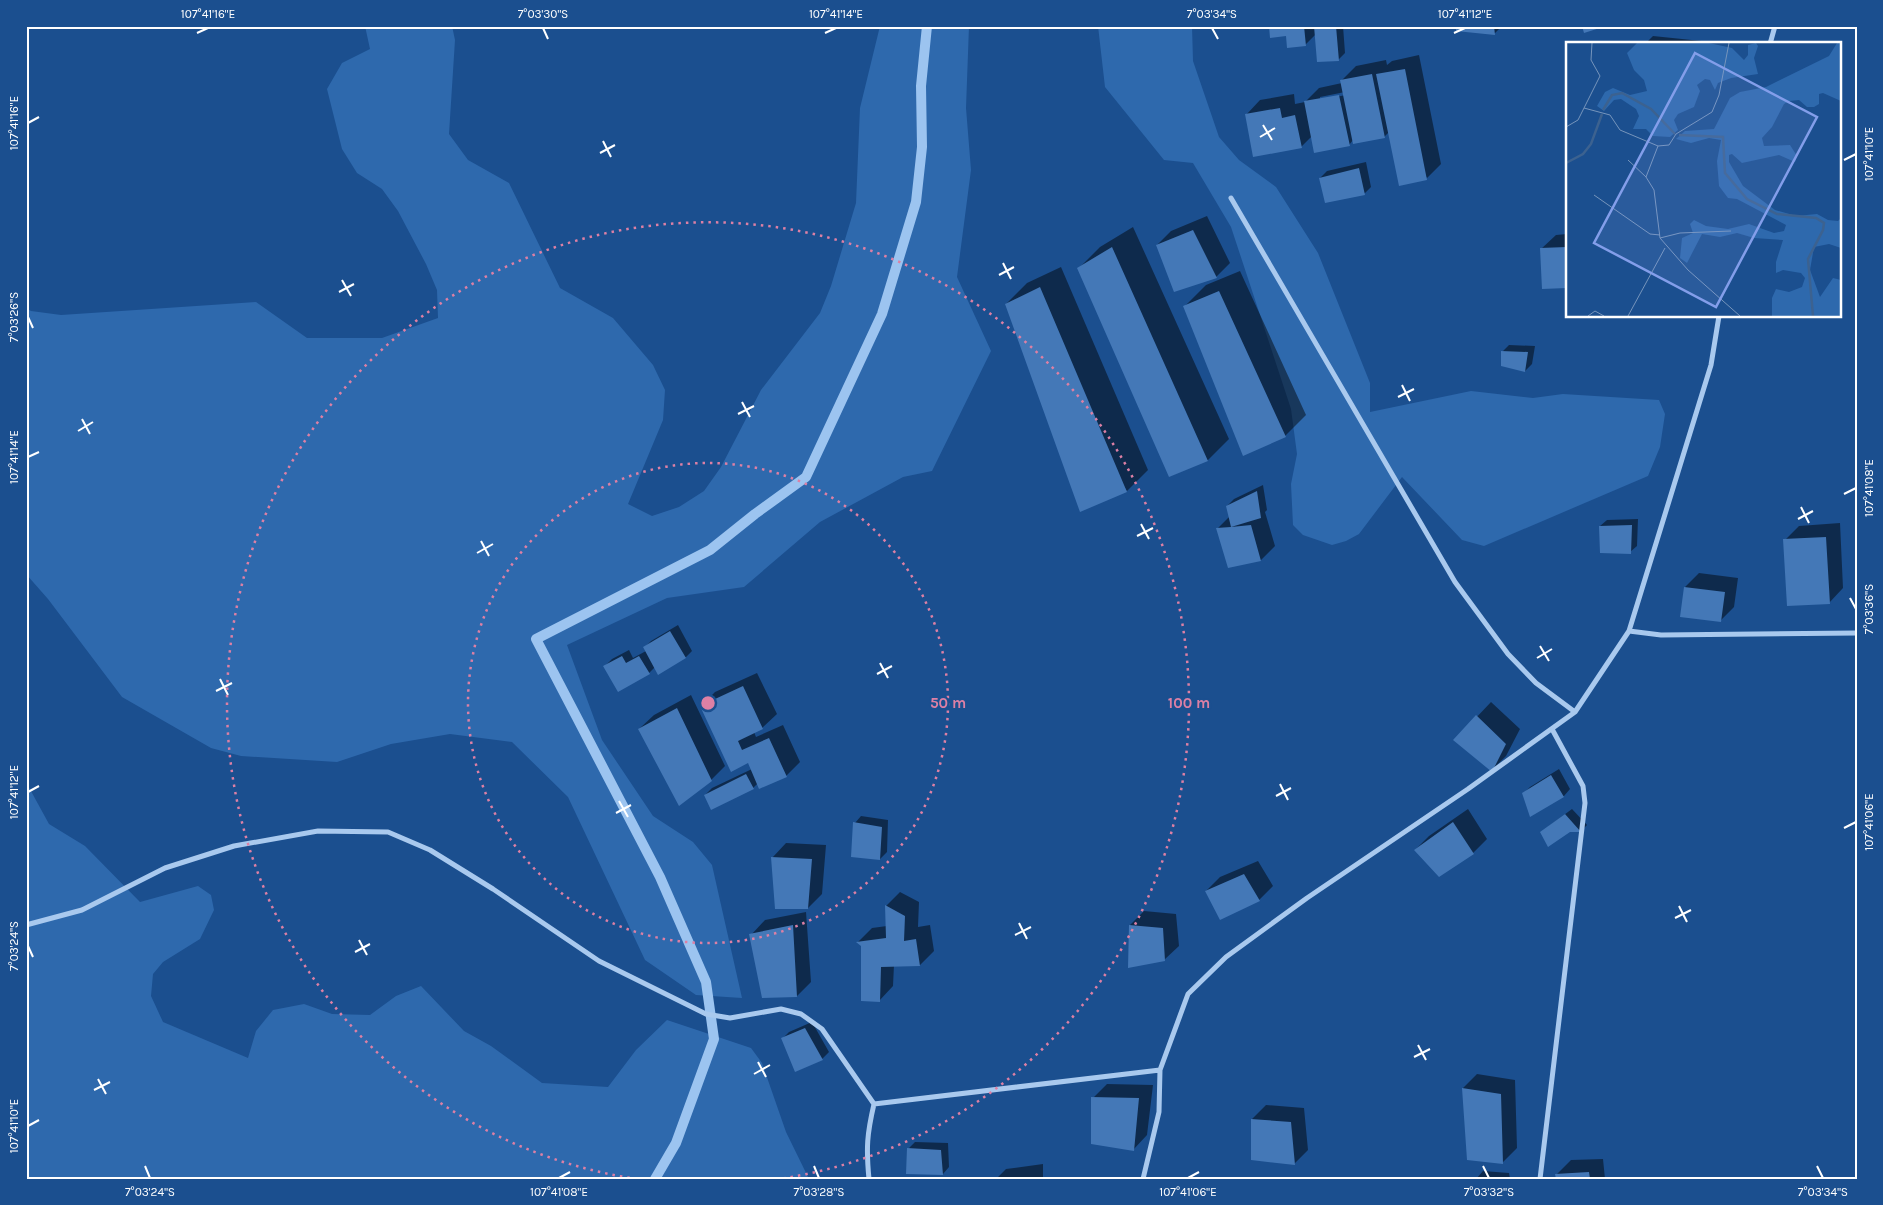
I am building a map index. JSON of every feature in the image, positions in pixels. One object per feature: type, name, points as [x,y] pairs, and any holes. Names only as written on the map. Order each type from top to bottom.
[{"type":"street","points":[[1771,42],[1775,26]]},
{"type":"street","points":[[1231,198],[1455,582],[1508,654],[1536,683],[1575,712]]},
{"type":"street","points":[[1143,1179],[1159,1112],[1160,1070],[1188,994],[1226,957],[1307,898],[1468,789],[1575,712],[1628,631],[1711,365],[1720,318]]},
{"type":"street","points":[[1628,631],[1661,635],[1857,633]]},
{"type":"street","points":[[1540,1179],[1585,803],[1583,786],[1552,728]]},
{"type":"street","points":[[26,925],[82,910],[166,868],[234,846],[318,831],[388,832],[430,850],[493,889],[599,961],[706,1014],[730,1018],[781,1009],[801,1014],[822,1029],[874,1104],[866,1149],[869,1179]]},
{"type":"street","points":[[874,1104],[1160,1070]]},
{"type":"shaded area","points":[[365,26],[452,26],[455,40],[449,134],[468,160],[509,183],[560,288],[613,318],[653,365],[665,390],[663,420],[628,504],[652,516],[679,507],[704,491],[721,467],[761,390],[820,313],[831,286],[856,203],[860,108],[880,26],[969,26],[966,108],[971,170],[957,277],[991,351],[932,471],[903,477],[820,522],[744,587],[667,598],[567,645],[602,740],[653,816],[693,842],[712,865],[742,998],[696,995],[645,960],[568,797],[512,742],[450,734],[391,744],[337,762],[241,756],[211,748],[122,697],[48,599],[26,574],[26,308],[31,311],[61,315],[256,302],[307,338],[382,338],[438,318],[437,290],[426,264],[398,211],[382,189],[357,173],[342,149],[327,89],[342,63],[370,49]]},
{"type":"shaded area","points":[[1098,26],[1192,26],[1193,61],[1219,137],[1239,160],[1276,187],[1318,253],[1370,383],[1370,412],[1471,391],[1533,398],[1563,394],[1659,400],[1665,414],[1660,447],[1648,476],[1484,546],[1462,540],[1402,477],[1359,534],[1346,541],[1332,545],[1303,535],[1293,525],[1291,484],[1297,454],[1291,409],[1231,227],[1193,163],[1164,160],[1105,87]]},
{"type":"shaded area","points":[[26,782],[49,824],[85,846],[140,902],[198,886],[211,895],[214,910],[200,939],[163,962],[153,974],[151,996],[163,1022],[248,1058],[256,1031],[273,1010],[304,1004],[332,1014],[370,1015],[396,996],[421,986],[464,1031],[491,1046],[542,1083],[608,1087],[636,1050],[667,1020],[751,1048],[762,1063],[786,1132],[809,1179],[26,1179]]},
{"type":"building","points":[[1269,26],[1304,26],[1306,46],[1287,48],[1286,36],[1270,38]]},
{"type":"building","points":[[1314,26],[1336,26],[1339,61],[1317,62]]},
{"type":"building","points":[[1456,26],[1494,26],[1495,35],[1456,31]]},
{"type":"building","points":[[1582,26],[1603,26],[1603,27],[1584,33]]},
{"type":"building","points":[[1405,69],[1427,180],[1399,186],[1376,74]]},
{"type":"building","points":[[1372,74],[1385,138],[1353,144],[1340,80]]},
{"type":"building","points":[[1339,95],[1350,146],[1314,153],[1304,101]]},
{"type":"building","points":[[1280,108],[1282,118],[1295,115],[1302,148],[1253,157],[1245,114]]},
{"type":"building","points":[[1359,168],[1365,195],[1325,203],[1319,178]]},
{"type":"building","points":[[1193,230],[1217,278],[1174,292],[1156,245]]},
{"type":"building","points":[[1112,247],[1208,461],[1169,477],[1077,268]]},
{"type":"building","points":[[1566,247],[1566,288],[1542,289],[1540,248]]},
{"type":"building","points":[[1040,287],[1127,492],[1080,512],[1005,304]]},
{"type":"building","points":[[1219,291],[1286,437],[1243,456],[1183,306]]},
{"type":"building","points":[[1501,351],[1528,352],[1525,372],[1501,366]]},
{"type":"building","points":[[1257,491],[1261,518],[1231,527],[1226,506]]},
{"type":"building","points":[[1251,525],[1261,561],[1228,568],[1216,528]]},
{"type":"building","points":[[1632,525],[1631,554],[1600,553],[1599,526]]},
{"type":"building","points":[[1826,537],[1830,604],[1787,606],[1783,539]]},
{"type":"building","points":[[1684,587],[1725,592],[1721,622],[1680,617]]},
{"type":"building","points":[[670,631],[686,658],[658,675],[643,647]]},
{"type":"building","points":[[622,656],[626,663],[639,656],[650,674],[618,692],[603,666]]},
{"type":"building","points":[[743,686],[763,729],[738,741],[742,750],[769,738],[787,777],[759,789],[748,763],[731,772],[700,706]]},
{"type":"building","points":[[677,708],[712,781],[679,806],[638,729]]},
{"type":"building","points":[[1476,715],[1506,744],[1492,772],[1453,740]]},
{"type":"building","points":[[746,774],[754,789],[711,810],[704,795]]},
{"type":"building","points":[[1551,775],[1564,797],[1530,817],[1522,793]]},
{"type":"building","points":[[1565,814],[1581,832],[1570,832],[1548,847],[1540,832]]},
{"type":"building","points":[[853,822],[882,827],[880,860],[851,857]]},
{"type":"building","points":[[1453,822],[1474,854],[1439,877],[1414,850]]},
{"type":"building","points":[[771,857],[812,859],[808,909],[775,909]]},
{"type":"building","points":[[1244,874],[1260,901],[1220,920],[1205,891]]},
{"type":"building","points":[[885,905],[905,916],[904,941],[916,939],[920,966],[881,967],[880,1002],[861,1001],[861,946],[856,942],[886,938]]},
{"type":"building","points":[[793,925],[797,997],[762,998],[749,934]]},
{"type":"building","points":[[1129,925],[1163,928],[1165,961],[1128,968]]},
{"type":"building","points":[[805,1028],[823,1060],[795,1072],[781,1038]]},
{"type":"building","points":[[1462,1088],[1501,1094],[1503,1164],[1467,1160]]},
{"type":"building","points":[[1091,1097],[1139,1098],[1134,1151],[1091,1144]]},
{"type":"building","points":[[1251,1119],[1291,1122],[1295,1165],[1251,1160]]},
{"type":"building","points":[[907,1148],[941,1150],[943,1175],[906,1174]]},
{"type":"building","points":[[1589,1172],[1590,1179],[1556,1179],[1555,1174]]},
{"type":"waterway","points":[[655,1179],[676,1143],[714,1039],[706,982],[660,877],[536,639],[710,550],[806,477],[882,314],[916,202],[922,147],[921,86],[927,26]]}]
